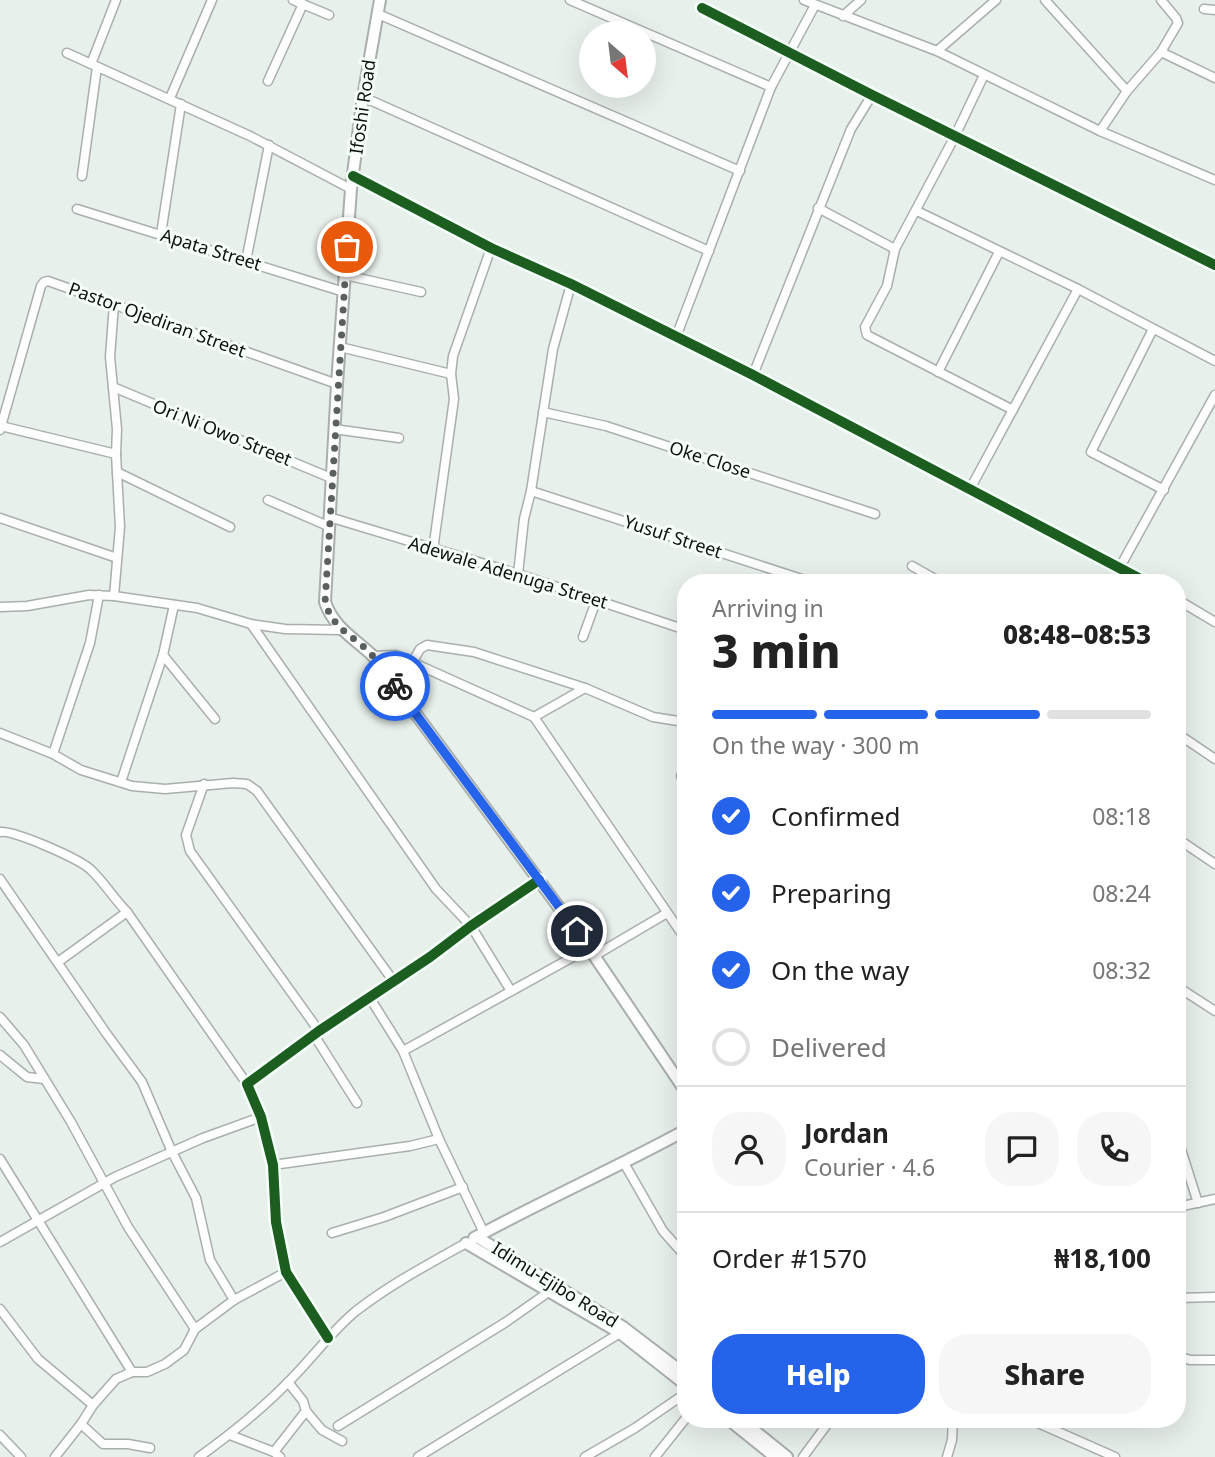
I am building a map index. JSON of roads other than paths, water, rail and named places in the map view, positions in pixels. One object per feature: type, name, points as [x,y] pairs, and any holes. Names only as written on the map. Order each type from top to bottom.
[{"type":"main road","name":"Ifoshi Road","points":[[340,630],[325,603],[334,429],[351,189],[380,0]]},
{"type":"main road","points":[[340,630],[373,656],[540,880],[677,1079]]},
{"type":"main road","name":"Idimu-Ejibo Road","points":[[677,1135],[480,1235],[677,1372]]},
{"type":"main road","points":[[466,1243],[480,1235]]},
{"type":"main road","name":"Idimu-Ejibo Road","points":[[466,1243],[608,1322],[677,1372]]},
{"type":"main road","points":[[739,1428],[775,1457]]},
{"type":"main road","points":[[751,1428],[787,1457]]},
{"type":"street","points":[[82,176],[94,65],[116,0]]},
{"type":"street","points":[[170,98],[212,0]]},
{"type":"street","points":[[293,0],[330,15]]},
{"type":"street","points":[[570,0],[771,87]]},
{"type":"street","points":[[804,0],[937,51],[1100,131],[1215,180]]},
{"type":"street","points":[[843,16],[861,0]]},
{"type":"street","points":[[937,51],[996,0]]},
{"type":"street","points":[[1045,0],[1127,91]]},
{"type":"street","points":[[1100,131],[1127,91],[1161,52],[1178,23],[1161,0]]},
{"type":"street","points":[[268,81],[303,4]]},
{"type":"street","points":[[676,337],[771,87],[815,5]]},
{"type":"street","points":[[702,8],[789,54],[1215,265]]},
{"type":"street","points":[[1204,9],[1215,10]]},
{"type":"street","points":[[378,14],[740,171]]},
{"type":"street","points":[[1161,52],[1215,78]]},
{"type":"street","points":[[67,53],[269,145],[351,189]]},
{"type":"street","points":[[984,75],[917,211],[895,249],[887,286],[865,327],[865,332],[1013,410]]},
{"type":"street","points":[[753,375],[850,129],[872,95]]},
{"type":"street","points":[[363,97],[709,251]]},
{"type":"street","points":[[160,234],[181,104]]},
{"type":"street","points":[[246,261],[269,145]]},
{"type":"street","points":[[353,176],[491,248],[571,284],[753,375],[969,491],[1120,567],[1128,574]]},
{"type":"street","points":[[818,208],[895,249]]},
{"type":"street","name":"Apata Street","points":[[77,209],[344,292]]},
{"type":"street","points":[[917,211],[1078,289],[1215,360]]},
{"type":"street","points":[[433,550],[454,399],[451,374],[453,356],[491,248]]},
{"type":"street","points":[[938,372],[999,252]]},
{"type":"street","points":[[345,275],[421,292]]},
{"type":"street","name":"Pastor Ojediran Street","points":[[1,428],[44,282],[48,281],[337,384]]},
{"type":"street","points":[[517,574],[553,349],[571,284]]},
{"type":"street","points":[[969,491],[1078,289]]},
{"type":"street","points":[[114,304],[110,348],[117,429],[120,527],[114,596]]},
{"type":"street","points":[[1153,329],[1091,452],[1164,489]]},
{"type":"street","points":[[340,347],[451,374]]},
{"type":"street","name":"Ori Ni Owo Street","points":[[113,387],[331,478]]},
{"type":"street","points":[[1120,567],[1215,395]]},
{"type":"street","name":"Oke Close","points":[[543,412],[606,426],[875,514]]},
{"type":"street","points":[[1,428],[116,454]]},
{"type":"street","points":[[334,429],[399,438]]},
{"type":"street","points":[[117,472],[230,527]]},
{"type":"street","name":"Yusuf Street","points":[[531,491],[786,574]]},
{"type":"street","name":"Adewale Adenuga Street","points":[[268,500],[329,522],[517,574],[677,627]]},
{"type":"street","points":[[0,518],[117,558]]},
{"type":"street","points":[[912,566],[926,574]]},
{"type":"street","points":[[0,607],[27,606],[99,595],[114,596],[197,608],[251,624],[303,631],[340,630]]},
{"type":"street","points":[[53,754],[90,643],[99,595]]},
{"type":"street","points":[[583,637],[596,601]]},
{"type":"street","points":[[121,782],[163,655],[173,605]]},
{"type":"street","points":[[1186,605],[1215,622]]},
{"type":"street","points":[[251,624],[436,890],[471,926],[511,991]]},
{"type":"street","points":[[412,663],[420,649],[427,645],[474,652],[585,688],[653,717],[677,721]]},
{"type":"street","points":[[163,655],[215,719]]},
{"type":"street","points":[[373,656],[396,655],[534,718],[677,927]]},
{"type":"street","points":[[534,718],[585,688]]},
{"type":"street","points":[[0,733],[53,754],[81,770],[132,786],[165,789],[204,784],[247,784],[257,790],[394,982]]},
{"type":"street","points":[[1186,739],[1215,759]]},
{"type":"street","points":[[204,784],[186,835],[190,851],[316,1033],[356,1103]]},
{"type":"street","points":[[0,832],[12,834],[84,864],[93,871],[127,912],[247,1084],[261,1117],[273,1165],[276,1222],[286,1272],[328,1338]]},
{"type":"street","points":[[1186,844],[1215,864]]},
{"type":"street","points":[[0,878],[142,1082],[172,1152],[196,1198],[210,1260],[234,1300]]},
{"type":"street","points":[[247,1084],[316,1033],[540,880]]},
{"type":"street","points":[[58,962],[127,912]]},
{"type":"street","points":[[403,1051],[511,991],[667,913]]},
{"type":"street","points":[[1186,992],[1215,1011]]},
{"type":"street","points":[[370,998],[403,1051],[439,1139],[463,1187],[480,1235]]},
{"type":"street","points":[[0,1017],[24,1045],[128,1227],[195,1329]]},
{"type":"street","points":[[0,1055],[27,1077],[44,1079]]},
{"type":"street","points":[[0,1242],[105,1183],[203,1138],[261,1117]]},
{"type":"street","points":[[273,1165],[410,1146],[439,1139]]},
{"type":"street","points":[[0,1159],[132,1372]]},
{"type":"street","points":[[624,1163],[663,1231],[677,1247]]},
{"type":"street","points":[[1186,1165],[1198,1203]]},
{"type":"street","points":[[332,1233],[384,1217],[463,1187]]},
{"type":"street","points":[[1186,1205],[1215,1199]]},
{"type":"street","points":[[199,1457],[230,1435],[288,1382],[356,1312],[399,1280],[466,1243]]},
{"type":"street","points":[[55,1457],[93,1405],[116,1379],[132,1372],[147,1372],[165,1364],[184,1350],[195,1329],[234,1300],[286,1272]]},
{"type":"street","points":[[338,1426],[506,1322],[550,1291]]},
{"type":"street","points":[[1186,1298],[1215,1297]]},
{"type":"street","points":[[0,1309],[38,1359],[93,1405]]},
{"type":"street","points":[[418,1457],[620,1333]]},
{"type":"street","points":[[1186,1359],[1215,1360]]},
{"type":"street","points":[[288,1382],[322,1430],[341,1441]]},
{"type":"street","points":[[585,1457],[677,1400]]},
{"type":"street","points":[[230,1435],[277,1455],[306,1411]]},
{"type":"street","points":[[81,1424],[103,1444],[128,1444],[150,1448]]},
{"type":"street","points":[[654,1457],[678,1428]]},
{"type":"street","points":[[803,1457],[824,1428]]},
{"type":"street","points":[[947,1457],[953,1428]]},
{"type":"street","points":[[1049,1428],[1115,1457]]},
{"type":"street","points":[[0,1435],[21,1457]]}]
